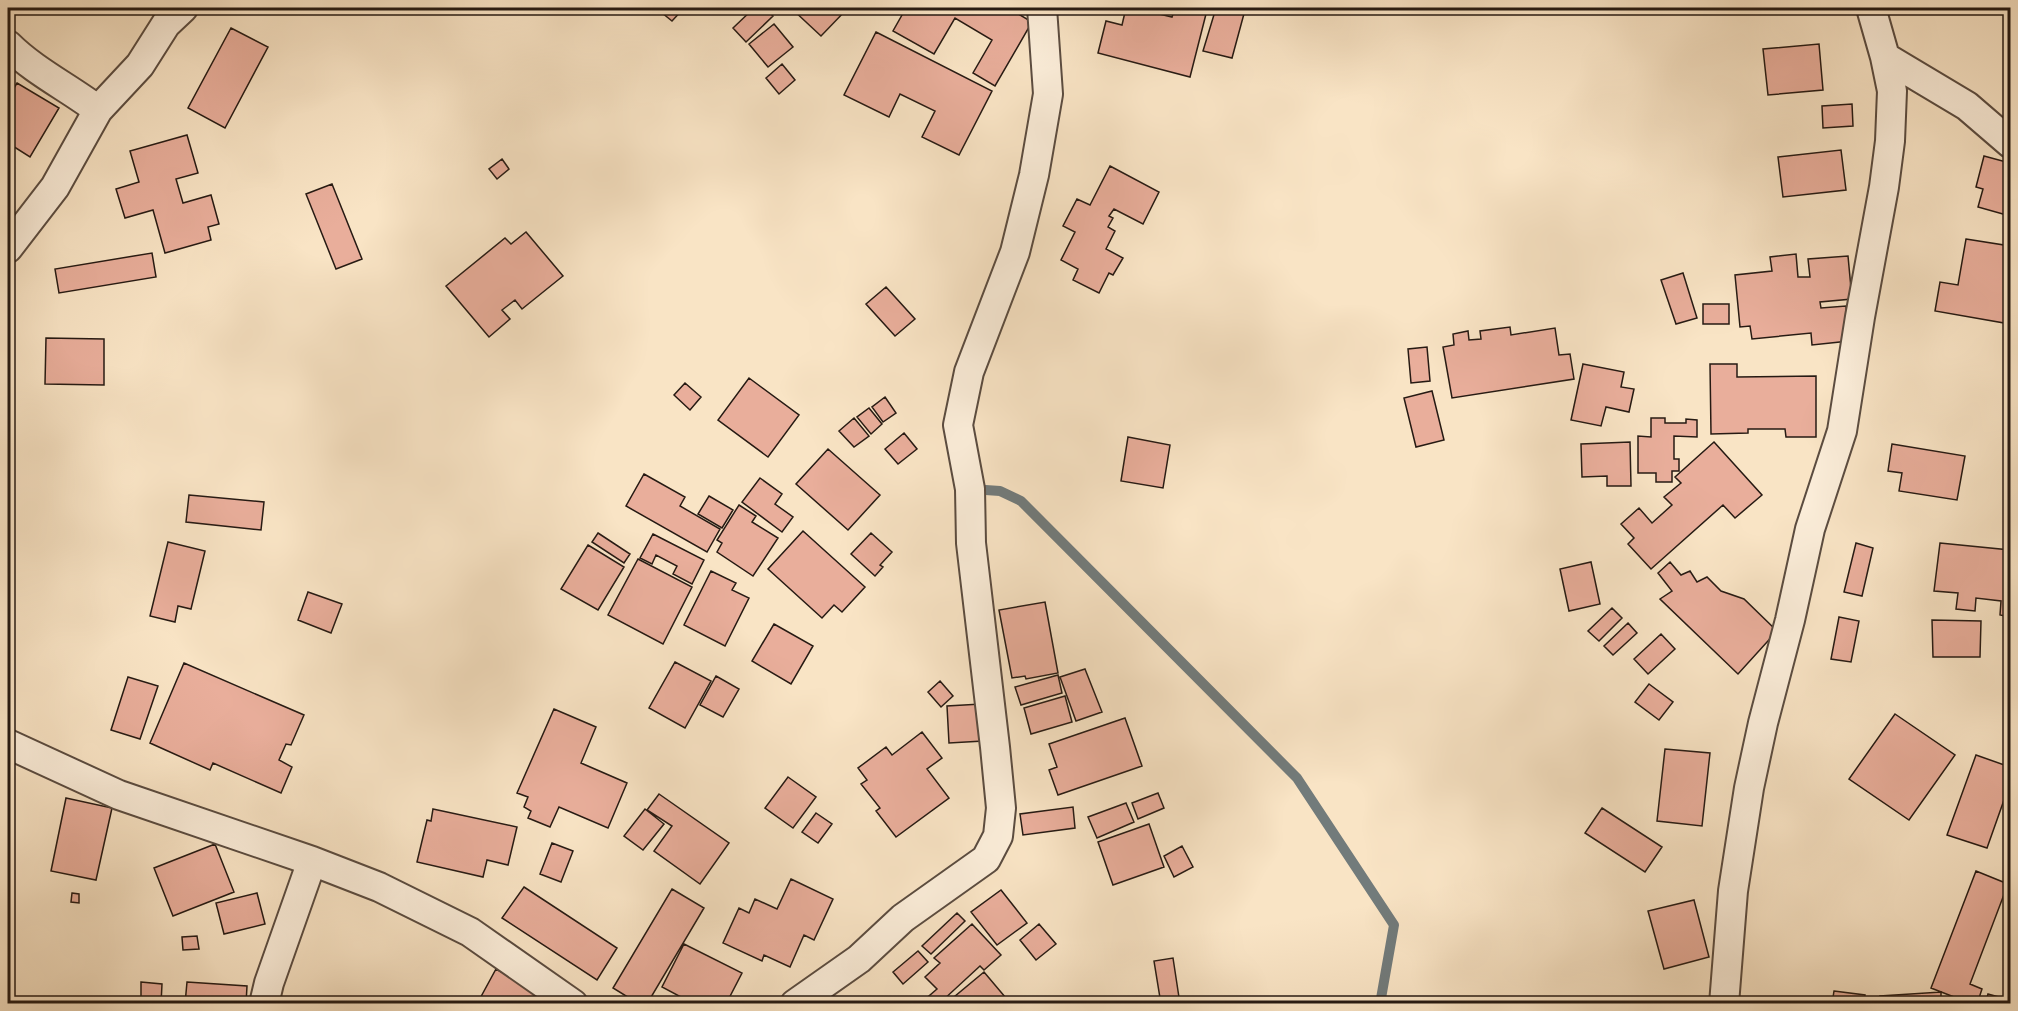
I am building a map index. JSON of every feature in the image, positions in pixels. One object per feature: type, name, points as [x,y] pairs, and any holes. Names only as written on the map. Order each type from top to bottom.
[{"type":"street","points":[[8,248],[55,187],[98,110],[140,65],[166,24],[183,8]]},
{"type":"street","points":[[795,1004],[859,959],[903,918],[986,859],[998,836],[1000,808],[971,543],[970,489],[958,425],[969,372],[1015,252],[1034,175],[1048,94],[1042,8]]},
{"type":"street","points":[[1724,1004],[1733,891],[1749,788],[1810,529],[1842,431],[1884,187],[1890,141],[1892,91],[1871,8]]},
{"type":"street","points":[[8,45],[23,60],[75,92],[98,110]]},
{"type":"street","points":[[1885,57],[2004,130]]},
{"type":"street","points":[[8,744],[119,795],[312,861],[379,887],[470,932],[573,1004]]},
{"type":"street","points":[[264,1004],[269,983],[312,861]]},
{"type":"building","points":[[656,8],[684,8],[672,21]]},
{"type":"building","points":[[754,8],[764,8],[773,16],[746,42],[733,28]]},
{"type":"building","points":[[791,8],[848,8],[821,36]]},
{"type":"building","points":[[906,8],[1008,8],[1032,22],[995,86],[973,73],[992,40],[955,18],[934,54],[893,31]]},
{"type":"building","points":[[1126,8],[1157,8],[1155,13],[1172,17],[1175,8],[1206,14],[1190,77],[1098,53],[1106,21],[1122,25]]},
{"type":"building","points":[[1216,8],[1245,10],[1232,58],[1203,51]]},
{"type":"building","points":[[774,24],[793,47],[768,67],[749,44]]},
{"type":"building","points":[[231,28],[268,47],[225,128],[188,108]]},
{"type":"building","points":[[876,32],[992,91],[959,155],[922,137],[935,111],[900,94],[889,117],[844,95]]},
{"type":"building","points":[[1819,44],[1823,90],[1768,95],[1763,49]]},
{"type":"building","points":[[782,64],[795,80],[779,94],[766,78]]},
{"type":"building","points":[[17,83],[59,108],[30,157],[8,143],[8,98]]},
{"type":"building","points":[[1852,104],[1853,126],[1823,128],[1822,106]]},
{"type":"building","points":[[187,135],[198,173],[176,179],[183,203],[211,195],[219,224],[208,227],[211,240],[165,253],[153,210],[125,218],[116,189],[139,182],[130,151]]},
{"type":"building","points":[[1841,150],[1846,190],[1783,197],[1778,157]]},
{"type":"building","points":[[1984,156],[2010,163],[2005,184],[2010,185],[2010,216],[1978,207],[1983,189],[1976,187]]},
{"type":"building","points":[[502,159],[509,169],[497,179],[489,169]]},
{"type":"building","points":[[1110,166],[1159,192],[1143,224],[1114,209],[1109,216],[1113,218],[1108,227],[1115,231],[1106,249],[1123,258],[1113,275],[1109,273],[1099,293],[1073,280],[1078,269],[1061,260],[1075,232],[1063,226],[1077,199],[1090,205]]},
{"type":"building","points":[[332,184],[362,259],[336,269],[306,194]]},
{"type":"building","points":[[526,232],[563,276],[522,309],[515,300],[502,310],[510,319],[489,337],[446,286],[505,238],[511,244]]},
{"type":"building","points":[[1966,239],[2010,246],[2006,292],[2010,293],[2010,324],[1935,311],[1940,282],[1958,285]]},
{"type":"building","points":[[152,253],[156,277],[59,293],[55,269]]},
{"type":"building","points":[[1796,254],[1798,277],[1810,277],[1808,259],[1848,256],[1852,299],[1820,302],[1821,308],[1846,306],[1849,341],[1812,345],[1811,333],[1752,339],[1750,326],[1740,327],[1735,275],[1772,271],[1770,257]]},
{"type":"building","points":[[1683,273],[1697,318],[1676,324],[1661,280]]},
{"type":"building","points":[[886,287],[915,319],[895,336],[866,304]]},
{"type":"building","points":[[1703,304],[1729,304],[1729,324],[1703,324]]},
{"type":"building","points":[[1510,327],[1511,335],[1555,328],[1559,355],[1570,354],[1574,379],[1452,398],[1443,347],[1454,345],[1453,334],[1468,331],[1469,340],[1481,339],[1480,331]]},
{"type":"building","points":[[46,338],[104,339],[104,385],[45,384]]},
{"type":"building","points":[[1427,347],[1430,381],[1411,383],[1408,349]]},
{"type":"building","points":[[1583,364],[1624,372],[1621,387],[1634,389],[1629,412],[1606,407],[1601,426],[1571,420]]},
{"type":"building","points":[[1710,364],[1737,364],[1737,377],[1816,376],[1816,437],[1786,437],[1785,429],[1748,429],[1748,433],[1711,434]]},
{"type":"building","points":[[749,378],[799,415],[768,457],[718,420]]},
{"type":"building","points":[[685,383],[701,397],[690,410],[674,395]]},
{"type":"building","points":[[1432,391],[1444,440],[1416,447],[1404,398]]},
{"type":"building","points":[[885,397],[896,413],[883,422],[872,407]]},
{"type":"building","points":[[869,408],[882,424],[871,434],[857,417]]},
{"type":"building","points":[[854,418],[869,436],[854,447],[839,431]]},
{"type":"building","points":[[1651,418],[1665,418],[1665,423],[1686,423],[1686,419],[1697,420],[1697,437],[1674,436],[1674,459],[1679,459],[1679,471],[1672,471],[1672,482],[1656,482],[1656,473],[1638,473],[1638,436],[1651,437]]},
{"type":"building","points":[[904,433],[917,449],[898,464],[885,449]]},
{"type":"building","points":[[1128,437],[1170,445],[1163,488],[1121,481]]},
{"type":"building","points":[[1630,442],[1631,486],[1607,486],[1607,476],[1582,477],[1581,444]]},
{"type":"building","points":[[1714,442],[1762,495],[1735,518],[1723,505],[1651,569],[1628,544],[1634,538],[1621,524],[1639,508],[1652,523],[1672,505],[1664,497],[1681,483],[1675,477]]},
{"type":"building","points":[[1892,444],[1965,456],[1957,500],[1899,491],[1902,473],[1888,471]]},
{"type":"building","points":[[828,449],[880,495],[848,530],[796,484]]},
{"type":"building","points":[[644,474],[685,497],[680,506],[720,529],[707,552],[626,506]]},
{"type":"building","points":[[760,478],[782,494],[775,504],[793,517],[782,532],[742,502]]},
{"type":"building","points":[[189,495],[264,502],[261,530],[186,522]]},
{"type":"building","points":[[709,496],[733,510],[722,528],[698,514]]},
{"type":"building","points":[[739,505],[756,516],[752,522],[778,538],[753,576],[717,552],[722,543],[717,540]]},
{"type":"building","points":[[803,531],[865,587],[842,612],[834,605],[822,618],[768,569]]},
{"type":"building","points":[[598,533],[630,554],[624,563],[592,542]]},
{"type":"building","points":[[871,533],[892,552],[880,565],[883,567],[875,576],[851,554]]},
{"type":"building","points":[[653,534],[704,560],[692,584],[673,574],[677,566],[656,555],[652,564],[640,558]]},
{"type":"building","points":[[168,542],[205,551],[191,609],[178,606],[175,622],[150,616]]},
{"type":"building","points":[[1856,543],[1873,548],[1862,596],[1844,592]]},
{"type":"building","points":[[1940,543],[2010,550],[2010,617],[2000,615],[2001,601],[1976,598],[1975,611],[1956,609],[1958,593],[1934,591]]},
{"type":"building","points":[[588,545],[624,567],[598,610],[561,589]]},
{"type":"building","points":[[638,559],[692,587],[663,644],[608,615]]},
{"type":"building","points":[[1591,562],[1600,604],[1569,611],[1560,569]]},
{"type":"building","points":[[1670,562],[1681,575],[1690,571],[1697,582],[1707,577],[1721,591],[1744,599],[1777,631],[1738,674],[1660,599],[1672,591],[1658,573]]},
{"type":"building","points":[[711,571],[736,583],[732,590],[749,598],[725,646],[684,625]]},
{"type":"building","points":[[308,592],[342,604],[331,633],[298,620]]},
{"type":"building","points":[[1045,602],[1058,673],[1026,679],[1025,676],[1012,678],[999,610]]},
{"type":"building","points":[[1612,608],[1622,618],[1599,641],[1588,631]]},
{"type":"building","points":[[1839,617],[1859,621],[1851,662],[1831,659]]},
{"type":"building","points":[[1932,620],[1981,621],[1980,657],[1933,657]]},
{"type":"building","points":[[1628,623],[1637,633],[1613,655],[1604,646]]},
{"type":"building","points":[[774,624],[813,646],[791,684],[752,661]]},
{"type":"building","points":[[1661,634],[1675,649],[1648,674],[1634,659]]},
{"type":"building","points":[[675,662],[711,681],[685,728],[649,708]]},
{"type":"building","points":[[184,663],[304,715],[291,745],[286,744],[279,760],[292,767],[281,793],[213,763],[210,770],[150,743]]},
{"type":"building","points":[[1085,669],[1102,712],[1076,721],[1060,677]]},
{"type":"building","points":[[1058,675],[1062,693],[1021,705],[1015,687]]},
{"type":"building","points":[[716,676],[739,689],[723,717],[700,705]]},
{"type":"building","points":[[128,677],[158,686],[140,739],[111,730]]},
{"type":"building","points":[[940,681],[953,696],[941,707],[928,692]]},
{"type":"building","points":[[1649,684],[1673,702],[1659,720],[1635,702]]},
{"type":"building","points":[[1065,696],[1072,722],[1031,734],[1024,708]]},
{"type":"building","points":[[981,704],[983,741],[949,743],[947,706]]},
{"type":"building","points":[[554,709],[596,727],[581,763],[627,783],[608,828],[559,807],[550,827],[528,818],[531,811],[524,807],[528,797],[517,793]]},
{"type":"building","points":[[1895,714],[1955,755],[1909,820],[1849,779]]},
{"type":"building","points":[[1125,718],[1142,766],[1058,795],[1049,770],[1057,767],[1049,744]]},
{"type":"building","points":[[922,732],[942,758],[927,769],[949,798],[896,837],[876,811],[880,808],[861,784],[867,780],[858,768],[886,747],[892,755]]},
{"type":"building","points":[[1665,749],[1710,753],[1702,826],[1657,821]]},
{"type":"building","points":[[1976,755],[2010,767],[2010,783],[1987,848],[1947,835]]},
{"type":"building","points":[[788,777],[816,797],[793,828],[765,808]]},
{"type":"building","points":[[1158,793],[1164,808],[1138,819],[1132,803]]},
{"type":"building","points":[[659,794],[729,843],[700,884],[654,851],[672,826],[647,810]]},
{"type":"building","points":[[66,798],[112,808],[96,880],[51,871]]},
{"type":"building","points":[[1126,803],[1134,822],[1097,838],[1088,817]]},
{"type":"building","points":[[1073,807],[1075,828],[1023,835],[1020,814]]},
{"type":"building","points":[[1602,808],[1662,847],[1645,872],[1585,833]]},
{"type":"building","points":[[433,809],[517,827],[508,865],[487,860],[483,877],[417,862],[427,820],[431,821]]},
{"type":"building","points":[[645,809],[664,824],[643,850],[624,836]]},
{"type":"building","points":[[816,813],[832,824],[818,843],[802,832]]},
{"type":"building","points":[[1149,824],[1164,867],[1113,885],[1098,842]]},
{"type":"building","points":[[552,843],[573,851],[561,882],[540,874]]},
{"type":"building","points":[[215,844],[234,892],[173,916],[154,868]]},
{"type":"building","points":[[1182,846],[1193,867],[1174,877],[1164,856]]},
{"type":"building","points":[[1976,871],[2008,884],[1970,984],[1982,989],[1977,1004],[1972,1004],[1931,988]]},
{"type":"building","points":[[791,879],[833,899],[814,940],[804,935],[790,967],[764,955],[762,961],[723,943],[739,908],[749,913],[755,899],[777,909]]},
{"type":"building","points":[[524,887],[617,948],[597,980],[502,918]]},
{"type":"building","points":[[672,889],[704,908],[647,1004],[639,1004],[613,988]]},
{"type":"building","points":[[1001,890],[1027,923],[997,945],[971,912]]},
{"type":"building","points":[[72,893],[79,894],[79,903],[71,902]]},
{"type":"building","points":[[257,893],[265,924],[224,934],[216,903]]},
{"type":"building","points":[[1694,900],[1709,957],[1664,969],[1648,911]]},
{"type":"building","points":[[957,913],[965,921],[931,954],[922,946]]},
{"type":"building","points":[[972,924],[1001,955],[984,970],[980,966],[942,1001],[944,1004],[923,1004],[922,1002],[937,989],[925,977],[940,963],[934,958]]},
{"type":"building","points":[[1039,924],[1056,944],[1036,960],[1020,940]]},
{"type":"building","points":[[197,936],[199,949],[183,950],[182,937]]},
{"type":"building","points":[[684,944],[742,973],[726,1004],[694,1004],[662,987]]},
{"type":"building","points":[[918,951],[928,962],[903,984],[893,972]]},
{"type":"building","points":[[1173,958],[1180,1004],[1161,1004],[1154,961]]},
{"type":"building","points":[[496,969],[549,998],[546,1004],[477,1004]]},
{"type":"building","points":[[984,972],[1011,1004],[949,1004],[948,1002]]},
{"type":"building","points":[[141,982],[162,984],[161,1004],[141,1004]]},
{"type":"building","points":[[187,982],[247,986],[246,1004],[185,1004]]},
{"type":"building","points":[[1834,991],[1865,995],[1864,1004],[1832,1004]]},
{"type":"building","points":[[1941,992],[1941,1004],[1881,1004],[1880,996]]},
{"type":"building","points":[[1988,994],[2010,1000],[2010,1004],[1985,1004]]},
{"type":"waterway","points":[[971,489],[1000,491],[1021,501],[1297,778],[1394,925],[1380,1004]]}]
